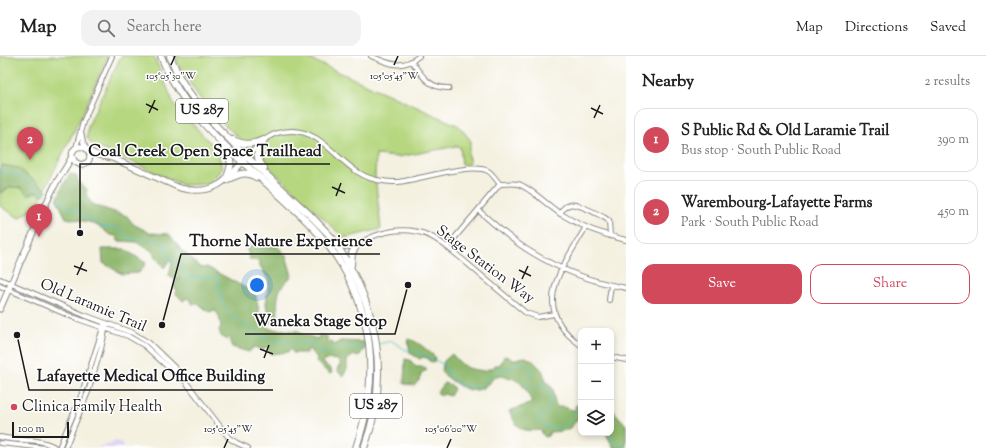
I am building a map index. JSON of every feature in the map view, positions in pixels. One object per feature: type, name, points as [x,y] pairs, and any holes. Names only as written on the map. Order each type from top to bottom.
[{"type":"main road","name":"US 287","points":[[161,56],[168,73],[182,96],[210,132],[278,185],[310,215],[333,240],[352,269],[368,306],[375,333],[379,362],[375,409],[364,448]]},
{"type":"main road","name":"US 287","points":[[170,56],[180,77],[194,100],[208,118],[226,136],[266,184],[318,232],[338,258],[357,296],[368,334],[370,386],[364,424],[356,448]]},
{"type":"main road","points":[[210,132],[230,156],[231,164],[226,180]]},
{"type":"main road","points":[[226,136],[239,143],[248,145],[264,140]]},
{"type":"main road","points":[[264,140],[257,154],[258,161],[278,185]]},
{"type":"main road","points":[[226,180],[245,173],[250,174],[266,184]]},
{"type":"main road","points":[[333,240],[345,246],[357,245]]},
{"type":"main road","points":[[352,269],[350,257],[357,245]]},
{"type":"street","points":[[0,309],[53,190],[72,156],[83,122],[112,56]]},
{"type":"street","points":[[371,56],[388,64],[395,65],[412,62],[419,56]]},
{"type":"street","points":[[412,62],[425,80],[430,84],[442,88],[449,88]]},
{"type":"street","points":[[81,131],[83,142],[90,156],[89,161]]},
{"type":"street","points":[[75,149],[80,147],[87,149],[95,154],[119,161],[180,188],[190,190],[207,190],[216,187],[226,180],[245,159],[271,135],[280,132],[293,131],[309,134],[322,142],[351,169],[371,179],[381,181],[406,181],[473,168],[487,170],[500,184]]},
{"type":"street","points":[[72,156],[78,164]]},
{"type":"street","points":[[63,172],[78,164],[85,164],[89,161],[98,159],[119,161]]},
{"type":"street","points":[[447,247],[500,184],[517,184],[524,186],[560,214],[586,227],[626,240]]},
{"type":"street","points":[[560,214],[563,209],[571,204],[591,211],[609,221],[610,236]]},
{"type":"street","points":[[478,210],[504,233],[530,252],[562,268],[601,283],[626,288]]},
{"type":"street","points":[[578,343],[562,328],[554,314],[553,291],[562,268],[586,227]]},
{"type":"street","name":"Stage Station Way","points":[[357,245],[368,237],[392,230],[412,231],[430,236],[447,247],[526,312],[538,317],[554,314]]},
{"type":"street","name":"Old Laramie Trail","points":[[0,279],[10,287]]},
{"type":"street","points":[[609,300],[612,285]]},
{"type":"street","name":"Old Laramie Trail","points":[[0,286],[10,287],[67,308],[105,326],[133,333],[148,343],[176,369],[186,383],[200,398],[229,438],[248,448]]},
{"type":"street","points":[[59,448],[81,396],[105,326]]},
{"type":"street","points":[[65,448],[88,392],[105,326]]},
{"type":"street","points":[[614,358],[626,360]]},
{"type":"street","points":[[0,437],[38,442],[56,448]]},
{"type":"street","points":[[0,443],[46,448]]},
{"type":"shaded area","points":[[116,441],[122,443],[124,448],[97,448]]},
{"type":"green space","points":[[0,56],[108,56],[82,115],[36,207],[19,218],[0,206]]},
{"type":"green space","points":[[121,56],[154,56],[174,104],[218,151],[222,168],[209,184],[183,185],[110,152],[94,147],[87,138],[88,126]]},
{"type":"green space","points":[[176,56],[303,56],[459,126],[471,141],[468,155],[470,164],[462,165],[460,147],[457,146],[398,157],[376,155],[375,175],[381,229],[344,238],[206,107],[179,67]]},
{"type":"green space","points":[[2,165],[18,168],[47,190],[43,196],[36,192],[28,195],[21,188],[11,187],[0,193],[0,167]]},
{"type":"green space","points":[[70,174],[76,175],[79,182],[87,189],[86,196],[93,205],[127,216],[133,224],[150,233],[169,234],[182,251],[202,268],[207,267],[253,292],[256,296],[261,321],[270,329],[299,331],[302,334],[318,339],[319,335],[327,336],[327,343],[331,341],[335,345],[340,341],[365,342],[366,348],[357,357],[354,355],[347,360],[347,369],[342,376],[337,370],[341,365],[338,360],[330,359],[321,362],[331,369],[332,373],[330,374],[316,362],[317,358],[310,349],[308,349],[307,353],[293,353],[290,349],[288,352],[271,354],[268,350],[269,347],[265,347],[264,350],[254,347],[249,352],[232,347],[230,337],[227,340],[221,336],[219,330],[221,326],[219,316],[215,310],[209,312],[199,304],[192,304],[191,299],[189,300],[187,297],[183,301],[176,294],[177,290],[174,287],[175,282],[181,278],[176,280],[169,276],[172,262],[169,261],[164,268],[151,250],[136,242],[118,241],[116,236],[110,235],[100,227],[89,222],[66,218],[57,200],[63,185]]},
{"type":"green space","points":[[253,244],[254,247],[259,248],[263,246],[277,246],[286,255],[292,276],[280,290],[278,298],[278,317],[270,323],[266,304],[269,281],[257,260],[250,260],[247,249]]},
{"type":"green space","points":[[102,249],[124,249],[146,263],[139,273],[122,274],[103,263]]},
{"type":"green space","points":[[408,339],[419,344],[435,357],[434,362],[423,357],[420,359],[410,353]]},
{"type":"green space","points":[[452,354],[466,367],[485,371],[492,369],[495,365],[500,365],[504,356],[509,357],[512,360],[525,357],[532,360],[542,370],[546,381],[553,389],[555,403],[558,408],[561,406],[573,410],[576,409],[575,406],[578,404],[578,420],[568,429],[550,432],[548,436],[545,437],[541,430],[524,430],[515,422],[509,411],[532,403],[523,386],[519,382],[503,376],[496,376],[486,386],[479,390],[467,389],[450,380],[441,372],[444,361]]},
{"type":"green space","points":[[405,359],[410,360],[416,367],[425,367],[427,370],[421,373],[420,379],[415,385],[404,384]]},
{"type":"green space","points":[[444,383],[451,385],[454,389],[450,396],[444,394],[440,396],[437,392]]},
{"type":"green space","points":[[614,411],[626,425],[626,448],[614,448],[607,436],[614,436]]},
{"type":"waterway","points":[[0,172],[14,174],[47,195]]},
{"type":"waterway","points":[[52,197],[101,226],[120,229],[123,234],[131,239],[155,239],[164,243],[169,259],[183,268],[188,277],[217,277],[222,301],[232,316],[267,340],[315,344],[320,353],[344,347],[367,347]]},
{"type":"waterway","points":[[378,344],[392,341],[406,350],[415,351],[443,364],[452,379],[457,383],[477,388],[496,370],[507,370],[520,362],[528,366],[531,371],[530,376],[525,383],[529,390],[535,389],[538,385],[543,383],[550,395],[551,402],[548,410],[545,415],[540,415],[538,420],[547,427],[559,428],[571,420],[578,409]]},
{"type":"waterway","points":[[610,436],[614,444],[617,443],[626,448]]},
{"type":"place","name":"Warembourg-Lafayette Farms","points":[[30,160]]},
{"type":"place","name":"Coal Creek Open Space Trailhead","points":[[80,233]]},
{"type":"place","name":"S Public Rd & Old Laramie Trail","points":[[39,237]]},
{"type":"place","name":"Waneka Stage Stop","points":[[408,285]]},
{"type":"place","name":"Thorne Nature Experience","points":[[162,325]]},
{"type":"place","name":"Lafayette Medical Office Building","points":[[17,335]]},
{"type":"place","name":"Clinica Family Health","points":[[14,407]]}]
